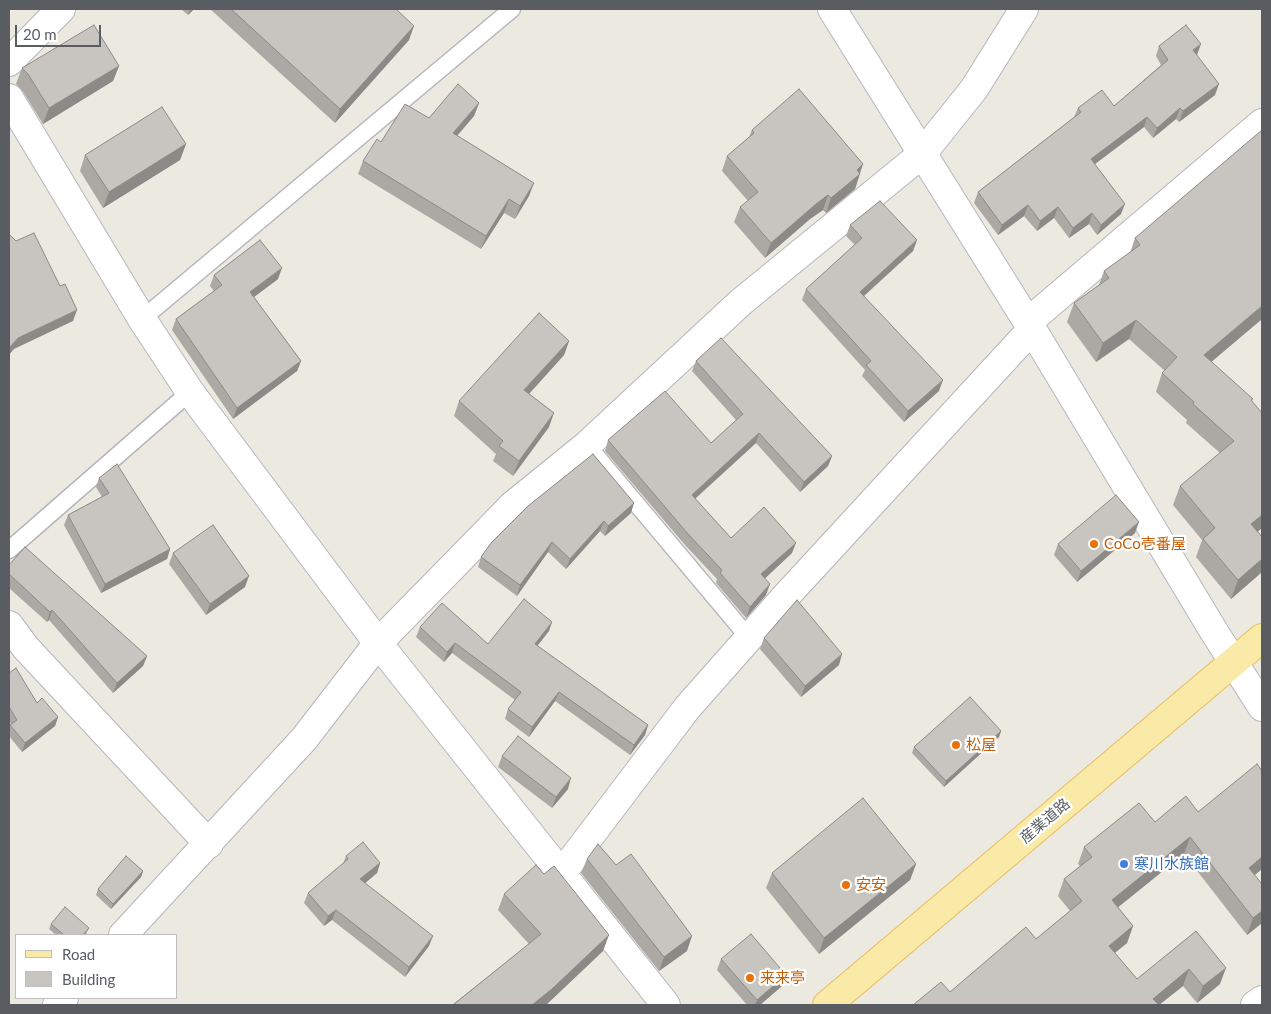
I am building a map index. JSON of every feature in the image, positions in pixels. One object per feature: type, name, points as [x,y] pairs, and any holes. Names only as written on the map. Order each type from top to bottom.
[{"type":"main road","name":"産業道路","points":[[827,1005],[1262,638]]},
{"type":"street","points":[[9,62],[61,9]]},
{"type":"street","points":[[832,9],[1030,326],[1262,707]]},
{"type":"street","points":[[124,934],[304,739],[378,643],[513,505],[587,445],[741,302],[922,154],[974,88],[1024,9]]},
{"type":"street","points":[[9,98],[142,319],[190,392],[378,643],[666,1005]]},
{"type":"street","points":[[562,873],[687,708],[1030,326],[1262,124]]},
{"type":"street","points":[[9,625],[17,653],[209,844]]},
{"type":"street","points":[[1255,1005],[1262,1000]]},
{"type":"lane","points":[[142,319],[512,9]]},
{"type":"lane","points":[[9,550],[190,392]]},
{"type":"lane","points":[[587,445],[749,638]]},
{"type":"building","points":[[231,9],[396,9],[414,26],[340,109]]},
{"type":"building","points":[[94,25],[119,66],[49,108],[28,74],[22,68]]},
{"type":"building","points":[[1186,25],[1201,44],[1193,50],[1219,84],[1183,111],[1180,108],[1157,128],[1147,117],[1091,159],[1125,204],[1101,225],[1092,213],[1073,228],[1058,207],[1040,221],[1028,205],[1002,225],[978,192],[1081,112],[1078,108],[1102,90],[1114,106],[1168,60],[1159,46]]},
{"type":"building","points":[[458,84],[479,103],[453,133],[534,183],[520,206],[509,199],[486,236],[363,161],[377,139],[381,142],[405,104],[429,118]]},
{"type":"building","points":[[799,89],[863,164],[857,170],[860,174],[831,198],[828,195],[816,204],[771,243],[740,207],[758,192],[727,156],[754,133],[752,130]]},
{"type":"building","points":[[162,107],[186,144],[109,192],[85,155]]},
{"type":"building","points":[[1262,130],[1262,306],[1204,355],[1253,399],[1251,400],[1262,413],[1262,515],[1251,524],[1262,537],[1262,559],[1238,580],[1203,539],[1215,528],[1180,486],[1234,441],[1162,373],[1177,357],[1136,320],[1103,343],[1074,303],[1109,278],[1104,271],[1140,245],[1135,238]]},
{"type":"building","points":[[880,201],[917,240],[860,292],[943,380],[908,411],[866,365],[871,361],[806,289],[862,238],[850,225]]},
{"type":"building","points":[[34,233],[60,286],[65,284],[77,310],[18,338],[9,348],[9,234],[16,241]]},
{"type":"building","points":[[260,240],[282,268],[250,292],[301,361],[237,408],[176,319],[222,285],[214,275]]},
{"type":"building","points":[[539,313],[569,341],[524,390],[554,413],[519,461],[499,446],[503,441],[459,401]]},
{"type":"building","points":[[721,338],[832,456],[804,482],[759,433],[692,495],[731,538],[764,507],[796,543],[761,574],[770,584],[750,607],[720,573],[722,570],[688,534],[608,440],[665,391],[711,443],[743,414],[696,361]]},
{"type":"building","points":[[593,454],[634,503],[608,526],[604,521],[570,559],[552,542],[520,585],[481,557],[491,543],[528,506]]},
{"type":"building","points":[[117,464],[170,549],[105,584],[68,515],[109,493],[99,478]]},
{"type":"building","name":"CoCo壱番屋","points":[[1116,495],[1139,522],[1081,571],[1058,544]]},
{"type":"building","points":[[213,525],[249,576],[210,604],[173,553]]},
{"type":"building","points":[[25,547],[147,656],[117,683],[52,610],[50,612],[9,574],[9,565]]},
{"type":"building","points":[[524,599],[552,622],[535,644],[648,725],[634,745],[559,692],[532,727],[508,709],[521,692],[455,643],[447,652],[420,627],[442,603],[488,644]]},
{"type":"building","points":[[797,600],[842,654],[805,686],[764,638]]},
{"type":"building","points":[[16,668],[37,703],[42,698],[58,717],[25,743],[10,725],[17,720],[9,707],[9,673]]},
{"type":"building","name":"松屋","points":[[970,697],[1001,731],[946,781],[914,747]]},
{"type":"building","points":[[518,736],[571,778],[556,797],[502,756]]},
{"type":"building","points":[[1257,764],[1262,771],[1262,857],[1249,868],[1262,884],[1262,911],[1253,918],[1190,837],[1112,900],[1133,926],[1109,946],[1137,979],[1196,931],[1226,968],[1203,986],[1189,969],[1153,999],[1159,1005],[913,1005],[941,982],[950,992],[1026,927],[1036,939],[1082,901],[1064,879],[1092,857],[1084,847],[1139,803],[1155,822],[1186,796],[1198,812]]},
{"type":"building","points":[[863,798],[916,864],[824,938],[772,873]]},
{"type":"building","points":[[363,842],[380,863],[360,879],[433,936],[409,967],[336,910],[328,916],[308,893],[348,859],[346,856]]},
{"type":"building","points":[[598,844],[616,865],[631,854],[692,936],[664,957],[587,859]]},
{"type":"building","points":[[126,856],[143,871],[113,904],[98,889]]},
{"type":"building","points":[[536,865],[544,874],[554,866],[609,935],[552,989],[532,1005],[453,1005],[541,934],[504,894]]},
{"type":"building","points":[[65,907],[89,928],[84,934],[63,934],[51,924]]},
{"type":"building","name":"来来亭","points":[[751,934],[786,975],[757,1000],[721,959]]},
{"type":"place","name":"CoCo壱番屋","points":[[1094,544]]},
{"type":"place","name":"松屋","points":[[956,745]]},
{"type":"place","name":"寒川水族館","points":[[1124,864]]},
{"type":"place","name":"安安","points":[[846,885]]},
{"type":"place","name":"来来亭","points":[[750,978]]}]
